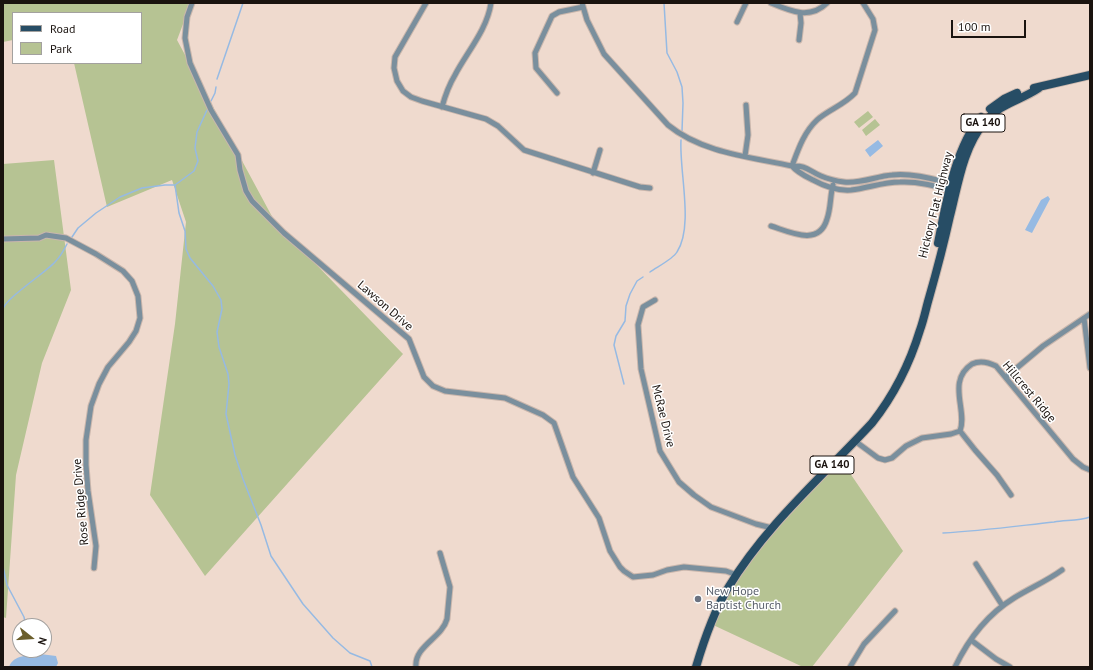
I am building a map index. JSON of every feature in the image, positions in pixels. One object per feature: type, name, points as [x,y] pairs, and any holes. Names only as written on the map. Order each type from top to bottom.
[{"type":"main road","name":"Hickory Flat Highway","points":[[696,667],[715,613],[737,575],[758,545],[772,528],[855,441],[880,412],[897,387],[917,339],[939,262],[954,188],[969,147],[976,133],[993,113],[1006,104],[1039,88],[1090,75]]},
{"type":"street","name":"Lawson Drive","points":[[192,3],[187,18],[185,38],[190,63],[211,110],[238,155],[240,170],[246,191],[252,201],[284,233],[409,339],[424,377],[433,386],[454,393],[505,398],[543,415],[554,422],[573,477],[599,518],[610,551],[624,571],[633,577],[653,575],[667,570],[684,567],[726,571],[737,575]]},
{"type":"street","points":[[426,3],[395,57],[394,68],[397,81],[403,91],[412,97],[486,119],[498,126],[524,150],[640,187],[650,188]]},
{"type":"street","points":[[442,107],[447,90],[483,28],[491,3]]},
{"type":"street","points":[[737,22],[746,3]]},
{"type":"street","points":[[771,3],[800,14],[815,11],[827,3]]},
{"type":"street","points":[[792,166],[798,150],[811,127],[818,120],[848,101],[855,93],[875,30],[873,19],[863,3]]},
{"type":"street","points":[[557,93],[536,68],[535,53],[552,16],[559,12],[582,5],[586,20],[604,54],[668,125],[679,134],[693,142],[706,147],[745,156],[792,166],[801,166],[820,176],[850,183],[881,176],[899,174],[922,177],[954,188]]},
{"type":"street","points":[[799,40],[801,23],[800,14]]},
{"type":"street","points":[[745,156],[748,135],[746,105]]},
{"type":"street","points":[[594,173],[600,150]]},
{"type":"street","points":[[792,166],[798,172],[832,187],[852,190],[877,184],[900,182],[954,188]]},
{"type":"street","points":[[771,226],[800,236],[814,234],[820,231],[828,218],[834,180]]},
{"type":"street","name":"Rose Ridge Drive","points":[[3,239],[39,238],[46,235],[66,238],[123,271],[132,281],[138,296],[140,318],[136,331],[129,342],[108,367],[99,384],[91,406],[86,440],[86,465],[88,491],[96,546],[94,568]]},
{"type":"street","name":"McRae Drive","points":[[654,300],[643,307],[638,325],[641,369],[660,451],[679,482],[711,507],[756,524],[772,528]]},
{"type":"street","points":[[1006,377],[1044,346],[1090,314]]},
{"type":"street","points":[[1084,318],[1090,368]]},
{"type":"street","name":"Hillcrest Ridge","points":[[960,431],[963,424],[959,392],[964,370],[974,363],[989,363],[996,366],[1006,377],[1073,459],[1083,467],[1090,470]]},
{"type":"street","points":[[855,441],[878,458],[885,460],[892,458],[906,446],[922,438],[951,434],[960,431],[980,456],[998,475],[1011,495]]},
{"type":"street","points":[[416,667],[417,656],[420,651],[436,636],[446,623],[447,619],[450,587],[440,554]]},
{"type":"street","points":[[976,564],[1002,605]]},
{"type":"street","points":[[955,667],[961,654],[982,625],[1002,605],[1062,570]]},
{"type":"street","points":[[850,667],[864,644],[895,611]]},
{"type":"street","points":[[971,640],[996,659],[1010,667]]},
{"type":"green space","points":[[3,3],[191,3],[177,40],[275,222],[403,354],[205,576],[150,495],[175,324],[186,222],[172,180],[107,207],[74,64],[142,64],[142,12],[12,12],[12,40],[3,42]]},
{"type":"green space","points":[[868,111],[873,117],[859,128],[854,122]]},
{"type":"green space","points":[[875,119],[880,125],[866,136],[862,130]]},
{"type":"green space","points":[[54,160],[71,290],[42,363],[16,475],[6,618],[3,617],[3,164]]},
{"type":"green space","points":[[841,460],[903,551],[812,667],[803,667],[711,624],[722,592],[772,528],[785,520]]},
{"type":"water","points":[[878,140],[883,146],[870,157],[865,150]]},
{"type":"water","points":[[1048,196],[1050,199],[1032,233],[1025,230],[1041,200]]},
{"type":"water","points":[[52,656],[56,656],[58,663],[56,667],[9,667],[14,660],[18,658],[52,658]]},
{"type":"waterway","points":[[217,79],[243,3]]},
{"type":"waterway","points":[[664,3],[667,53],[677,72],[682,87],[682,131]]},
{"type":"waterway","points":[[211,101],[216,87]]},
{"type":"waterway","points":[[72,237],[78,228],[96,213],[120,197],[142,188],[175,185],[194,171],[198,161],[195,148],[197,132],[207,110]]},
{"type":"waterway","points":[[650,272],[675,255],[682,241],[685,228],[685,198],[681,140]]},
{"type":"waterway","points":[[175,185],[179,213],[185,231],[186,249],[190,258],[213,286],[221,300],[222,309],[217,332],[219,347],[228,374],[229,384],[226,414],[235,455],[271,556],[303,604],[333,638],[350,653],[370,661],[372,667]]},
{"type":"waterway","points":[[3,309],[18,292],[55,262],[67,244]]},
{"type":"waterway","points":[[624,384],[614,345],[616,336],[625,321],[626,306],[630,294],[637,281],[643,277]]},
{"type":"waterway","points":[[943,533],[985,530],[1076,520],[1090,517]]},
{"type":"waterway","points":[[3,567],[7,585],[24,618]]},
{"type":"place","name":"New Hope Baptist Church","points":[[698,599]]}]
